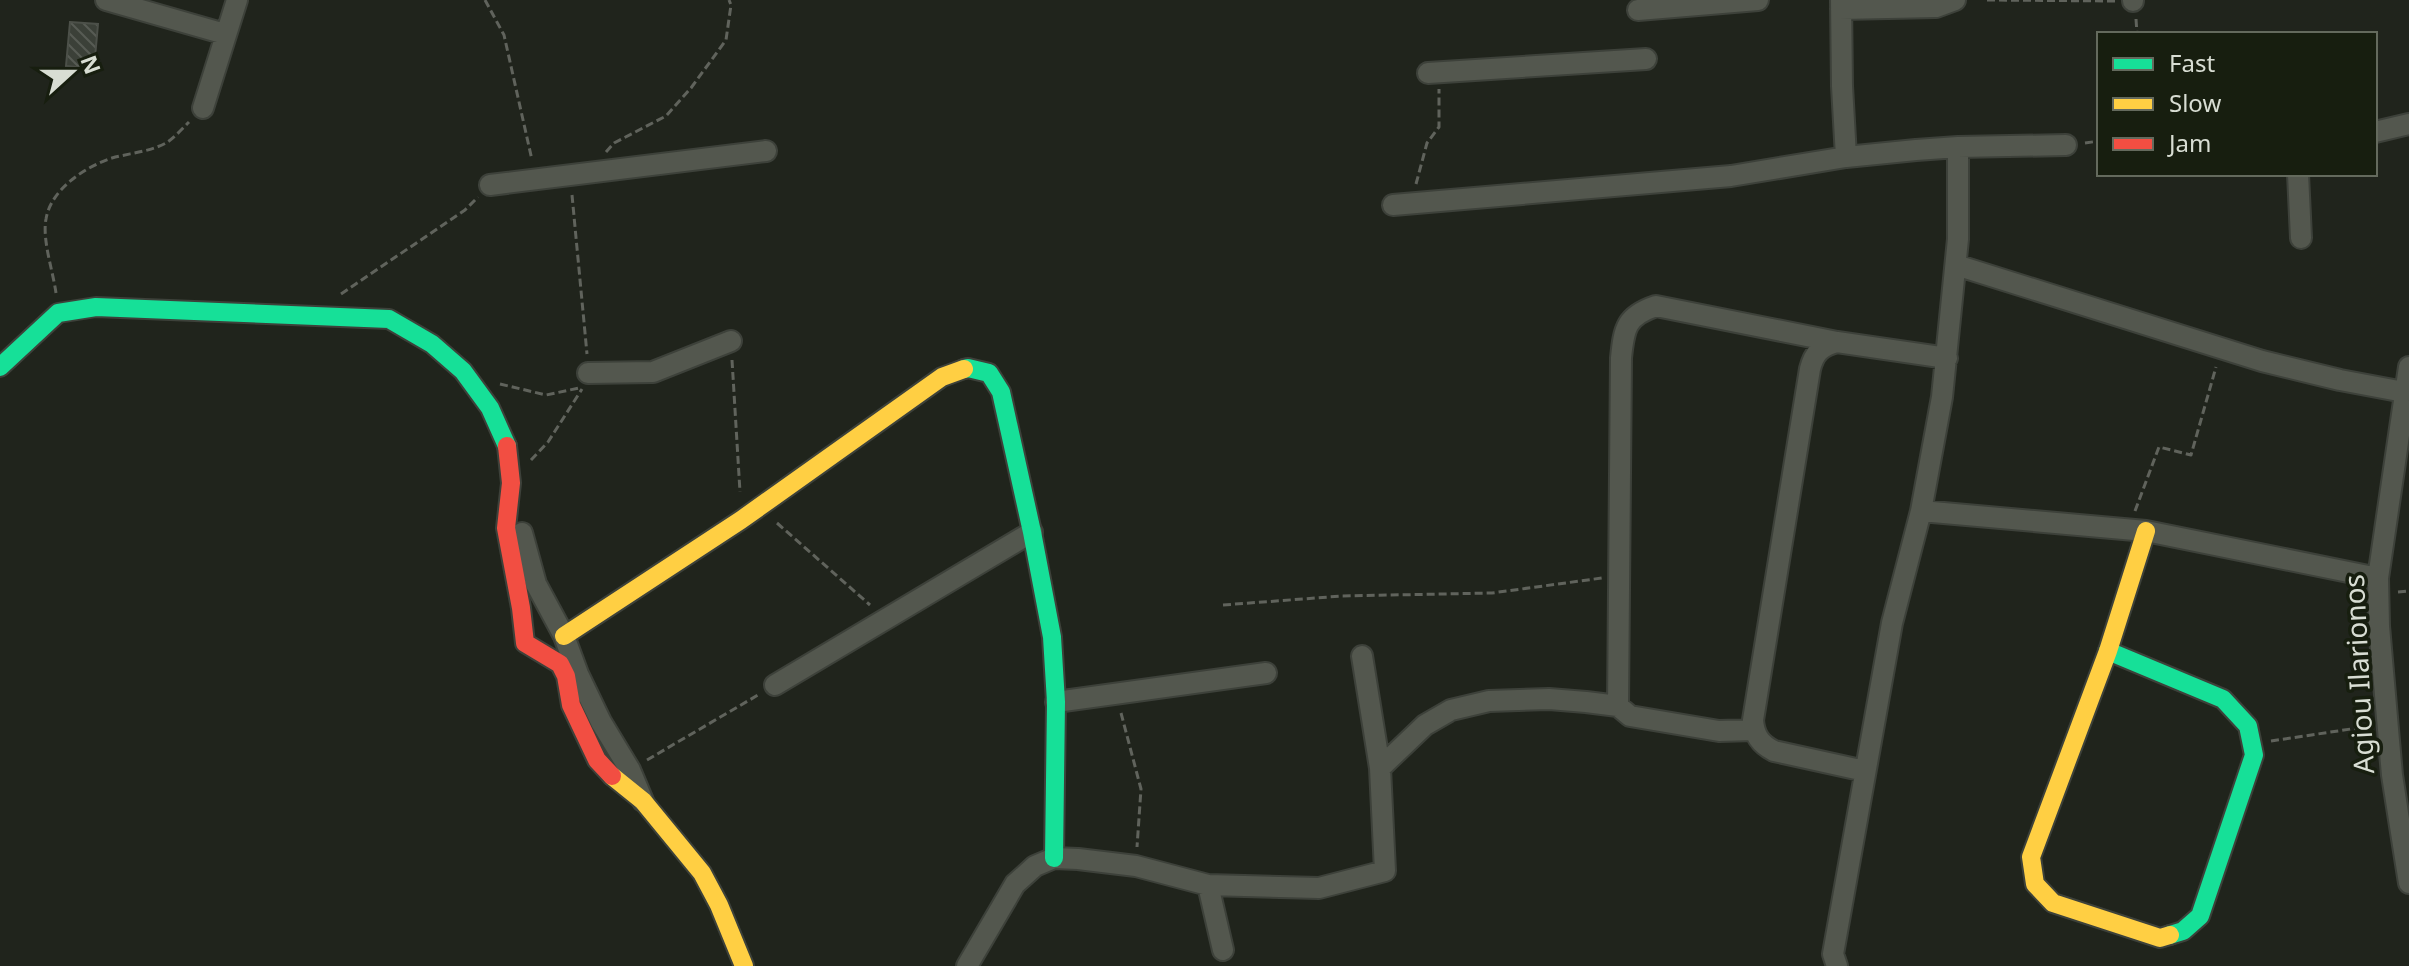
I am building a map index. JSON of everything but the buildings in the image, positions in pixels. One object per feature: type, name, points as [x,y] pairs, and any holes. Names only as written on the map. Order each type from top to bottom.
[{"type":"street","points":[[106,0],[225,34]]},
{"type":"street","points":[[203,108],[237,0]]},
{"type":"street","points":[[1638,10],[1758,0]]},
{"type":"street","points":[[1846,157],[1841,4],[1936,7],[1955,0]]},
{"type":"street","points":[[1434,72],[1646,59]]},
{"type":"street","points":[[2377,132],[2408,129]]},
{"type":"street","points":[[1402,204],[1731,176],[1846,157],[1958,147],[2066,145]]},
{"type":"street","points":[[1837,966],[1833,954],[1894,613],[1921,511],[1938,424],[1956,265],[1958,147]]},
{"type":"street","points":[[490,185],[766,151]]},
{"type":"street","points":[[2298,176],[2301,238]]},
{"type":"street","points":[[1956,265],[2287,368],[2404,392]]},
{"type":"street","points":[[1618,706],[1621,358],[1623,335],[1629,322],[1640,311],[1656,306],[1837,342],[1947,358]]},
{"type":"street","points":[[0,367],[58,313],[96,307],[389,319],[432,344],[463,371],[490,408],[507,442],[511,483],[506,528],[525,643],[572,675],[630,770],[643,801]]},
{"type":"street","points":[[588,373],[653,372],[731,341]]},
{"type":"street","points":[[1837,342],[1821,348],[1810,369],[1753,720],[1761,743],[1774,751],[1865,771]]},
{"type":"street","name":"Agiou Ilarionos","points":[[2409,367],[2378,578],[2388,724],[2400,774],[2409,883]]},
{"type":"street","points":[[564,636],[741,520],[942,377],[968,368],[989,373],[1001,392],[1052,637],[1056,702],[1054,858]]},
{"type":"street","points":[[1921,511],[2138,530],[2378,578]]},
{"type":"street","points":[[2108,651],[2223,699],[2248,726],[2254,755],[2200,916],[2183,931],[2160,938],[2053,903],[2035,884],[2031,857],[2108,651],[2138,530]]},
{"type":"street","points":[[775,685],[1032,532]]},
{"type":"street","points":[[522,533],[536,584],[564,636],[572,675],[571,705],[597,760],[621,785],[643,801],[702,873],[744,966]]},
{"type":"street","points":[[967,966],[1015,884],[1035,866],[1054,858],[1136,866],[1208,885],[1319,888],[1385,871],[1380,768],[1362,656]]},
{"type":"street","points":[[1056,702],[1266,673]]},
{"type":"street","points":[[1380,768],[1425,725],[1451,710],[1489,701],[1549,699],[1618,706],[1630,716],[1719,731],[1754,730]]},
{"type":"street","points":[[1208,885],[1223,950]]},
{"type":"path","points":[[485,0],[504,35],[536,179]]},
{"type":"path","points":[[588,373],[579,174],[614,143],[666,116],[691,88],[726,40],[729,0]]},
{"type":"path","points":[[1987,0],[2133,0]]},
{"type":"path","points":[[1402,204],[1427,143],[1439,127],[1434,72]]},
{"type":"path","points":[[58,313],[46,237],[46,218],[56,195],[78,174],[110,159],[149,150],[169,141],[203,108]]},
{"type":"path","points":[[311,314],[465,210],[490,185]]},
{"type":"path","points":[[731,341],[741,520]]},
{"type":"path","points":[[2138,530],[2159,447],[2191,455],[2221,348]]},
{"type":"path","points":[[463,371],[504,386],[546,395],[582,388],[548,442],[511,483]]},
{"type":"path","points":[[759,507],[885,619]]},
{"type":"path","points":[[1223,605],[1342,596],[1492,593],[1620,576]]},
{"type":"path","points":[[630,770],[775,685]]},
{"type":"path","points":[[1116,694],[1141,789],[1136,866]]},
{"type":"path","points":[[2252,744],[2388,724]]},
{"type":"traffic: fast","points":[[0,367],[58,313],[96,307],[389,319],[432,344],[463,371],[490,408],[507,446]]},
{"type":"traffic: fast","points":[[964,369],[989,373],[1001,392],[1052,637],[1056,702],[1054,858]]},
{"type":"traffic: fast","points":[[2108,651],[2223,699],[2248,726],[2254,755],[2200,916],[2183,931],[2170,935]]},
{"type":"traffic: slow","points":[[564,636],[741,520],[942,377],[964,369]]},
{"type":"traffic: slow","points":[[2146,531],[2108,651],[2031,857],[2035,884],[2053,903],[2160,938],[2170,935]]},
{"type":"traffic: slow","points":[[612,776],[643,801],[702,873],[744,966]]},
{"type":"traffic: jam","points":[[507,446],[511,483],[506,528],[525,643],[560,664],[566,676],[571,705],[597,760],[612,776]]}]
